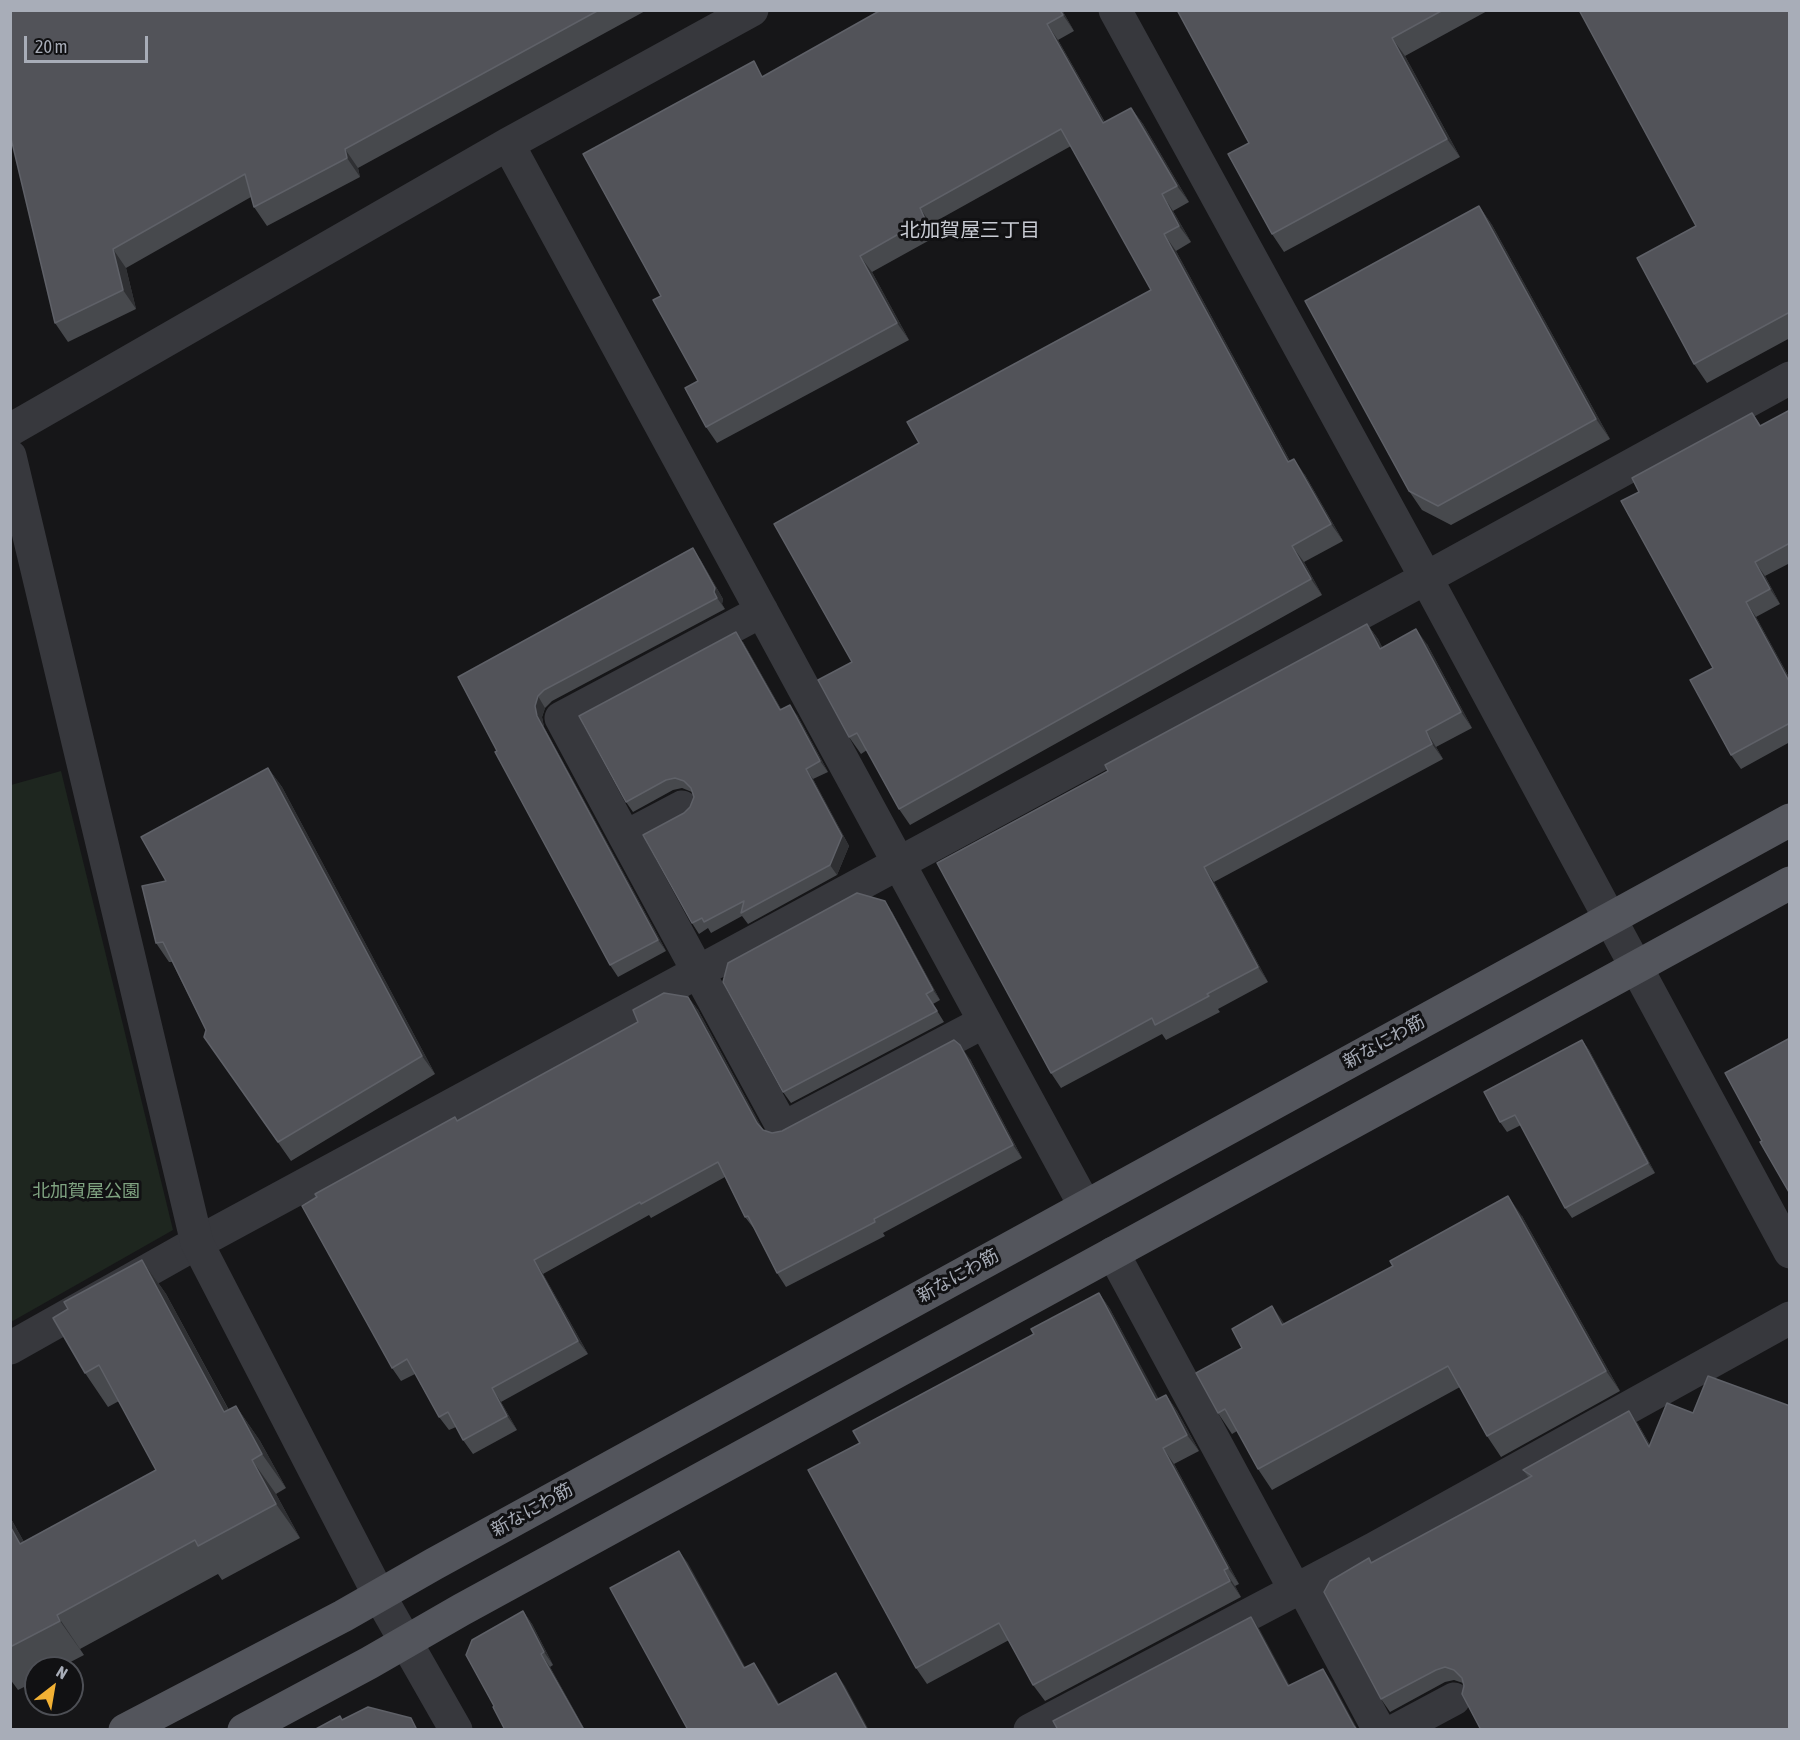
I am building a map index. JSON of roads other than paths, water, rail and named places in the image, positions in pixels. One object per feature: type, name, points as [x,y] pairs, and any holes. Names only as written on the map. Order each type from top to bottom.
[{"type":"main road","name":"新なにわ筋","points":[[125,1730],[343,1616],[1608,918],[1790,820]]},
{"type":"main road","points":[[244,1730],[1790,883]]},
{"type":"street","points":[[10,430],[508,144],[753,10]]},
{"type":"street","points":[[1115,10],[1426,578],[1634,968],[1790,1252]]},
{"type":"street","points":[[508,144],[1085,1206]]},
{"type":"street","points":[[10,1348],[197,1243],[1426,578],[1790,378]]},
{"type":"street","points":[[10,456],[197,1243],[379,1595],[456,1730]]},
{"type":"street","points":[[762,611],[561,718],[625,837],[783,1128],[984,1022]]},
{"type":"street","points":[[625,837],[682,807]]},
{"type":"street","points":[[1113,1253],[1379,1730]]},
{"type":"street","points":[[1030,1730],[1375,1548],[1790,1318]]},
{"type":"street","points":[[1396,1730],[1454,1700]]},
{"type":"district","name":"北加賀屋三丁目","points":[[970,231]]},
{"type":"park label","name":"北加賀屋公園","points":[[86,1191]]}]
